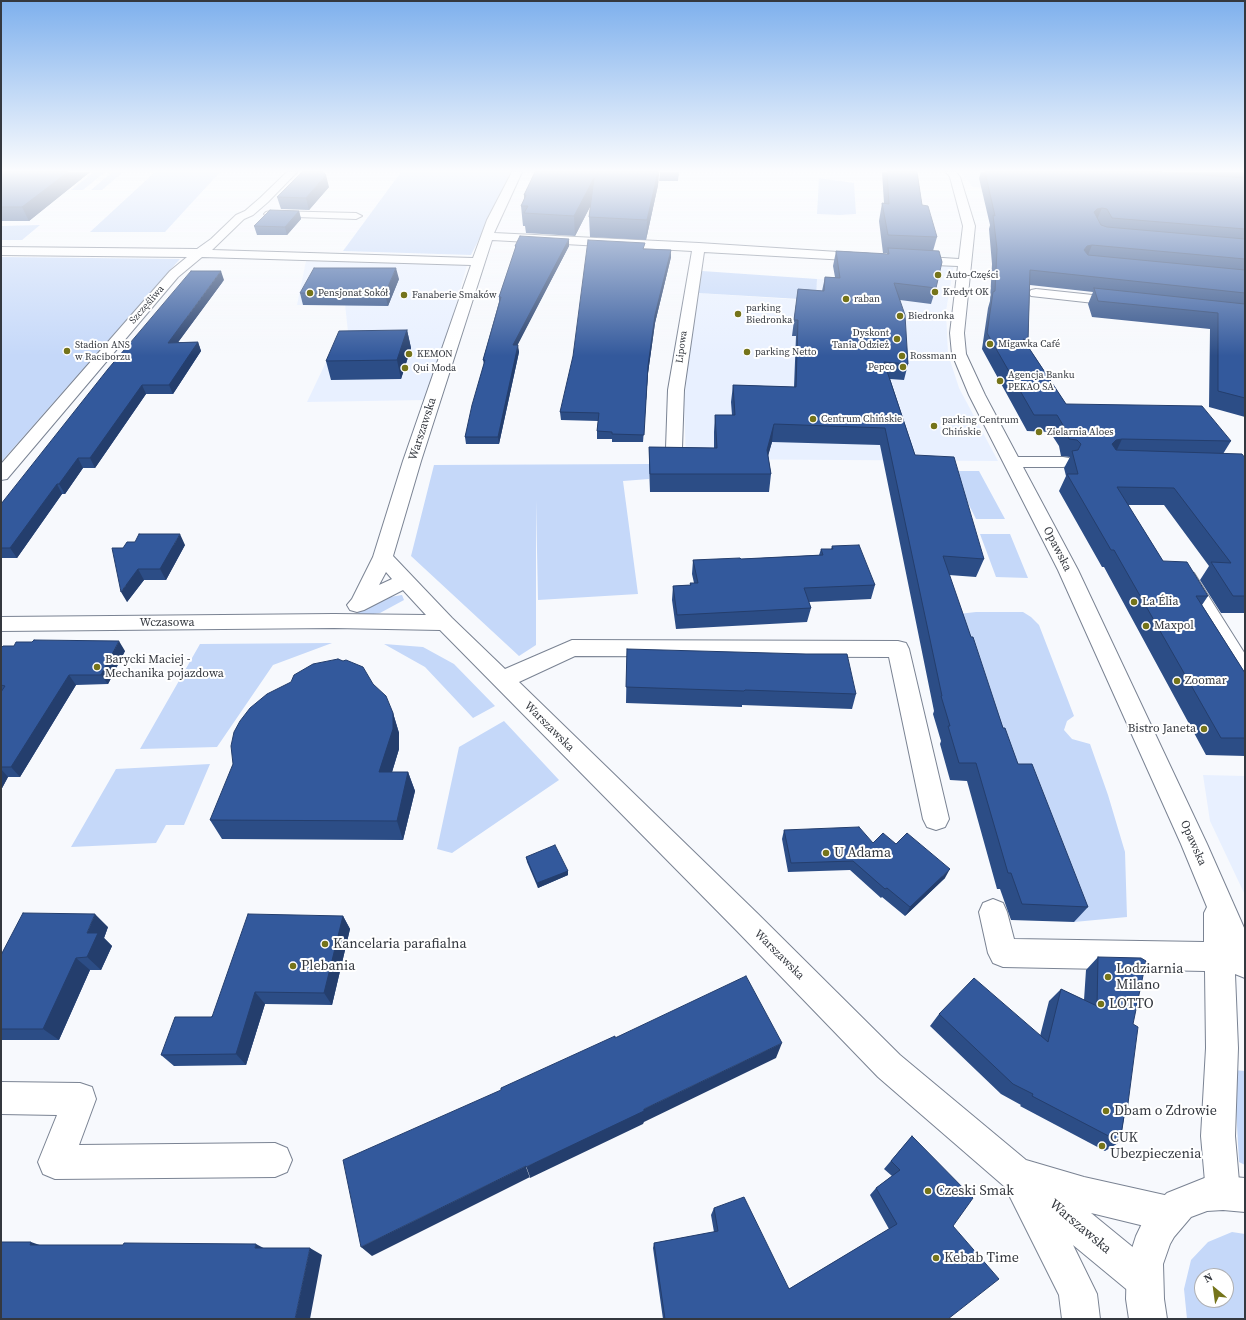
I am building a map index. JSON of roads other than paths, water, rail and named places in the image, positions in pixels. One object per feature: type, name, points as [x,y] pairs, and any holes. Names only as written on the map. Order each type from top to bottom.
[{"type":"street","name":"Szczęśliwa","points":[[1,474],[174,274],[199,253],[216,242],[224,234]]},
{"type":"street","name":"Opawska","points":[[968,234],[957,333],[959,354],[977,395],[1068,570],[1194,844],[1218,900],[1236,959],[1222,1048],[1218,1136],[1234,1194]]},
{"type":"street","points":[[486,236],[878,258]]},
{"type":"street","name":"Warszawska","points":[[486,236],[414,454],[383,557],[420,598],[741,916],[889,1066],[1016,1174],[1142,1307]]},
{"type":"street","name":"Lipowa","points":[[674,448],[676,390],[698,247]]},
{"type":"street","points":[[1,251],[199,253],[478,262]]},
{"type":"street","points":[[900,259],[966,263]]},
{"type":"street","points":[[1036,294],[1137,304]]},
{"type":"street","points":[[1011,462],[1063,462]]},
{"type":"street","points":[[361,602],[383,557]]},
{"type":"street","points":[[1183,572],[1245,672]]},
{"type":"street","points":[[334,621],[361,602],[405,582]]},
{"type":"street","points":[[375,623],[420,598]]},
{"type":"street","name":"Wczasowa","points":[[1,624],[334,621],[375,623],[445,623]]},
{"type":"street","points":[[502,680],[572,648],[898,649],[936,819]]},
{"type":"street","points":[[992,912],[1003,953],[1236,959]]},
{"type":"street","points":[[1,1098],[80,1099],[55,1162],[275,1160]]},
{"type":"street","name":"Warszawska","points":[[1016,1174],[1084,1194],[1169,1214]]},
{"type":"street","name":"Warszawska","points":[[1016,1174],[1038,1218],[1066,1268],[1078,1294],[1081,1319]]},
{"type":"street","points":[[1142,1307],[1149,1249],[1154,1236],[1169,1214],[1180,1205],[1193,1198],[1207,1194],[1234,1194]]},
{"type":"place","name":"Auto-Części","points":[[938,275]]},
{"type":"place","name":"Kredyt OK","points":[[935,292]]},
{"type":"place","name":"Pensjonat Sokół","points":[[310,293]]},
{"type":"place","name":"Fanaberie Smaków","points":[[404,295]]},
{"type":"place","name":"raban","points":[[846,299]]},
{"type":"place","name":"parking Biedronka","points":[[738,314]]},
{"type":"place","name":"Biedronka","points":[[900,316]]},
{"type":"place","name":"Dyskont Tania Odzież","points":[[897,339]]},
{"type":"place","name":"Migawka Café","points":[[990,344]]},
{"type":"place","name":"Stadion ANS w Raciborzu","points":[[67,351]]},
{"type":"place","name":"parking Netto","points":[[747,352]]},
{"type":"place","name":"KEMON","points":[[409,354]]},
{"type":"place","name":"Rossmann","points":[[902,356]]},
{"type":"place","name":"Pepco","points":[[903,367]]},
{"type":"place","name":"Qui Moda","points":[[405,368]]},
{"type":"place","name":"Agencja Banku PEKAO SA","points":[[1000,381]]},
{"type":"place","name":"Centrum Chińskie","points":[[813,419]]},
{"type":"place","name":"parking Centrum Chińskie","points":[[934,426]]},
{"type":"place","name":"Zielarnia Aloes","points":[[1039,432]]},
{"type":"place","name":"La Élia","points":[[1134,602]]},
{"type":"place","name":"Maxpol","points":[[1146,626]]},
{"type":"place","name":"Barycki Maciej - Mechanika pojazdowa","points":[[97,667]]},
{"type":"place","name":"Zoomar","points":[[1177,681]]},
{"type":"place","name":"Bistro Janeta","points":[[1204,729]]},
{"type":"place","name":"U Adama","points":[[826,853]]},
{"type":"place","name":"Kancelaria parafialna","points":[[325,944]]},
{"type":"place","name":"Plebania","points":[[293,966]]},
{"type":"place","name":"Lodziarnia Milano","points":[[1108,977]]},
{"type":"place","name":"LOTTO","points":[[1101,1004]]},
{"type":"place","name":"Dbam o Zdrowie","points":[[1106,1111]]},
{"type":"place","name":"CUK Ubezpieczenia","points":[[1102,1146]]},
{"type":"place","name":"Czeski Smak","points":[[928,1191]]},
{"type":"place","name":"Kebab Time","points":[[936,1258]]}]
